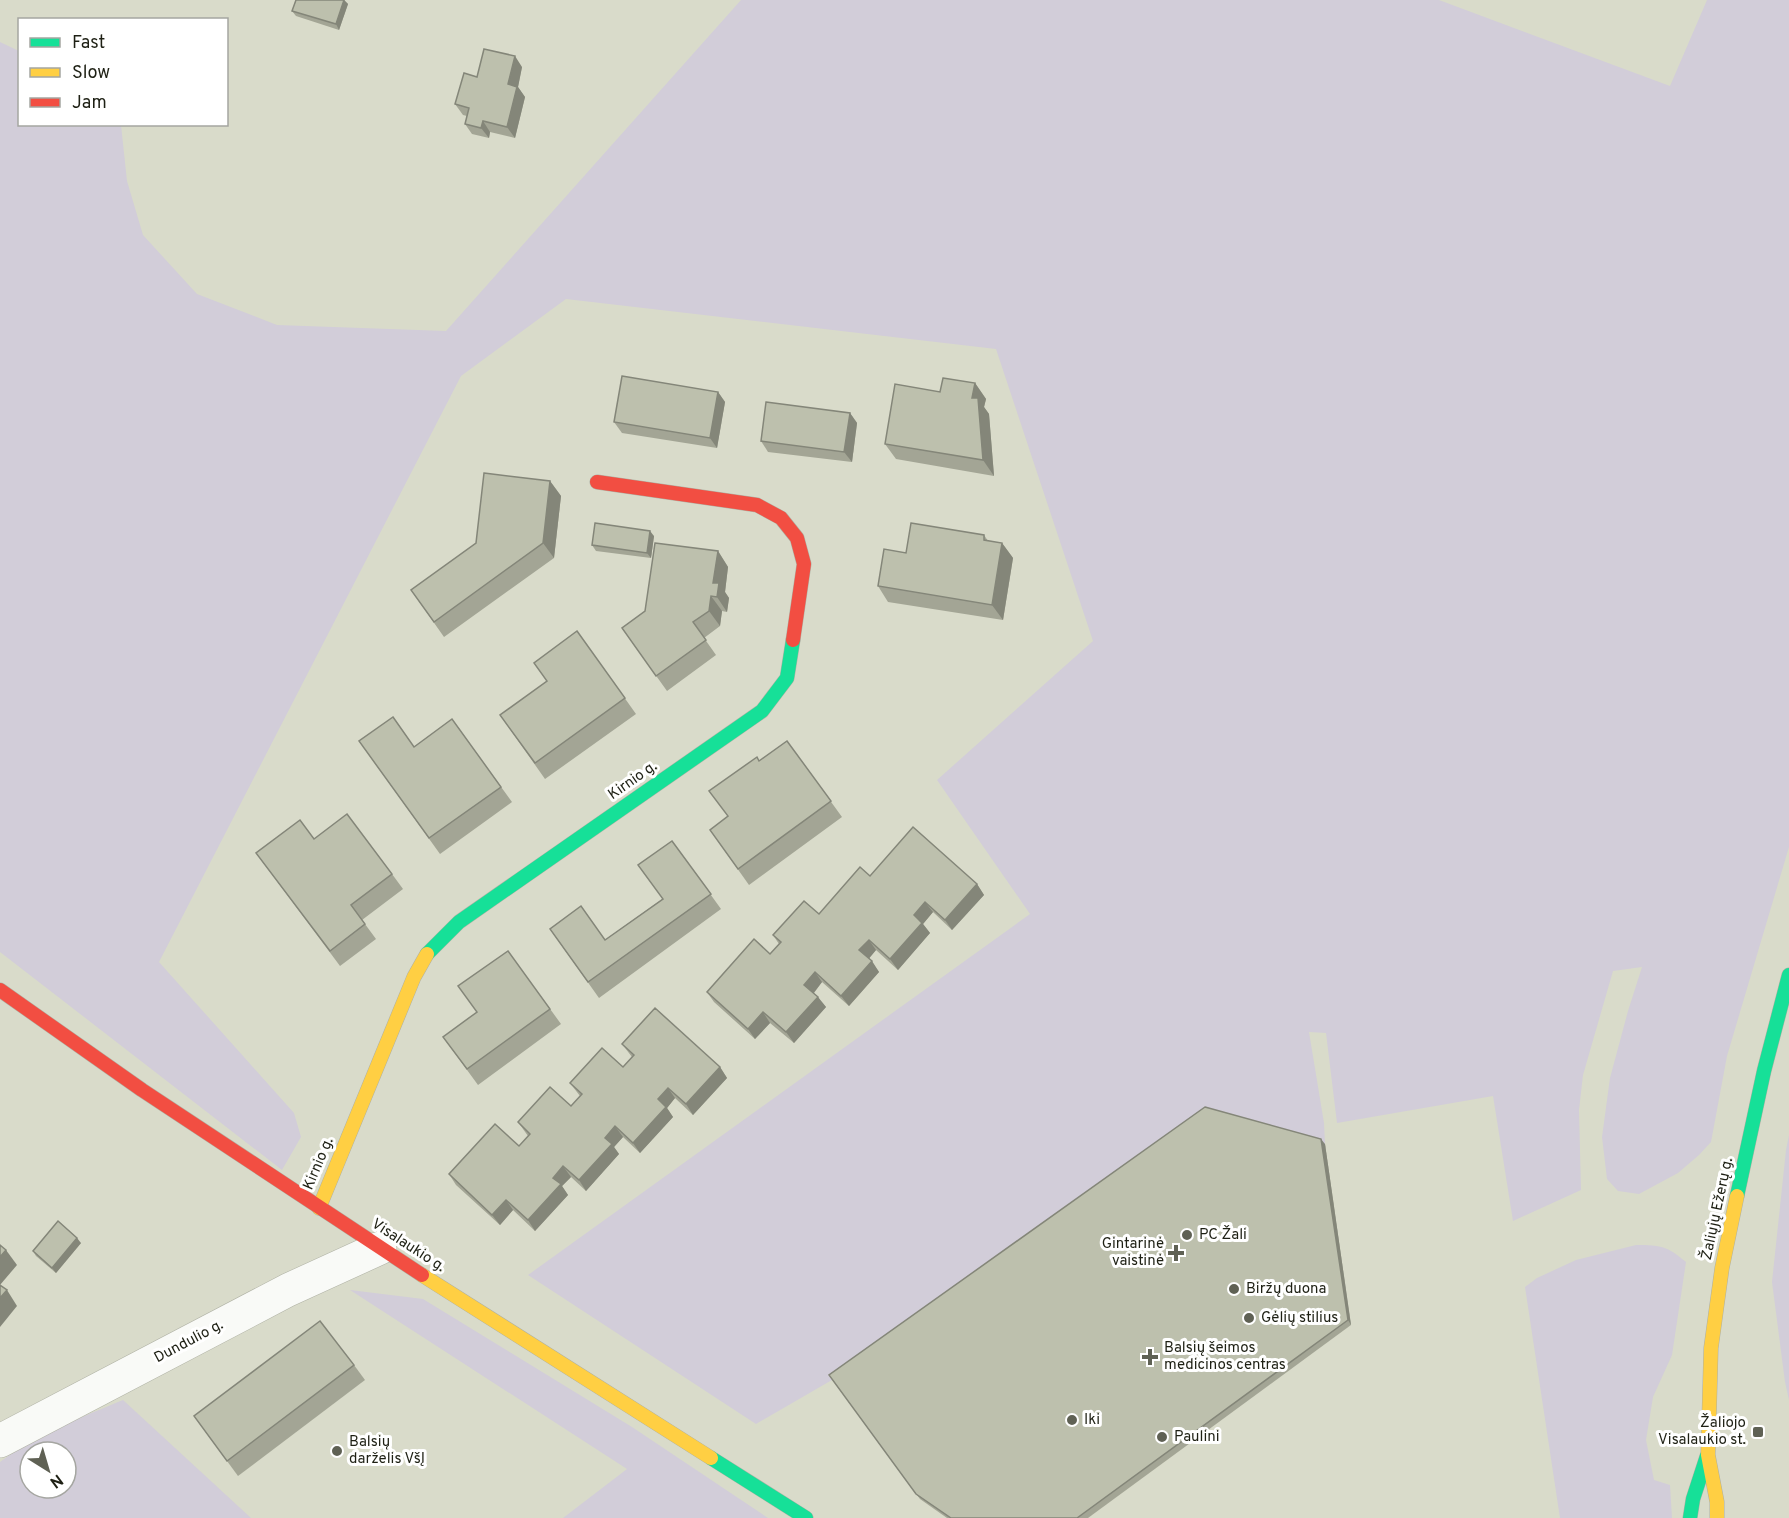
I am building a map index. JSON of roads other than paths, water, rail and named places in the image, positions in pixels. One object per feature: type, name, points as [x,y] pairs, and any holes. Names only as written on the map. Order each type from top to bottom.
[{"type":"street","name":"Kirnio g.","points":[[319,1208],[414,977],[430,950],[459,922],[762,711],[787,678],[804,564],[797,538],[781,518],[757,505],[597,482]]},
{"type":"street","name":"Žaliųjų Ežerų g.","points":[[1717,1518],[1717,1502],[1708,1455],[1711,1348],[1722,1268],[1764,1071],[1789,975]]},
{"type":"street","name":"Visalaukio g.","points":[[0,990],[142,1090],[380,1248],[806,1518]]},
{"type":"street","name":"Dundulio g.","points":[[0,1441],[288,1290],[380,1248]]},
{"type":"street","name":"Žaliųjų Ežerų g.","points":[[1690,1518],[1693,1499],[1708,1455]]},
{"type":"place","name":"PC Žali","points":[[1187,1235]]},
{"type":"place","name":"Gintarinė vaistinė","points":[[1176,1253]]},
{"type":"place","name":"Biržų duona","points":[[1234,1289]]},
{"type":"place","name":"Gėlių stilius","points":[[1249,1318]]},
{"type":"place","name":"Balsių šeimos medicinos centras","points":[[1150,1357]]},
{"type":"place","name":"Iki","points":[[1072,1420]]},
{"type":"place","name":"Žaliojo Visalaukio st.","points":[[1758,1432]]},
{"type":"place","name":"Paulini","points":[[1162,1437]]},
{"type":"place","name":"Balsių darželis VšĮ","points":[[337,1451]]}]
